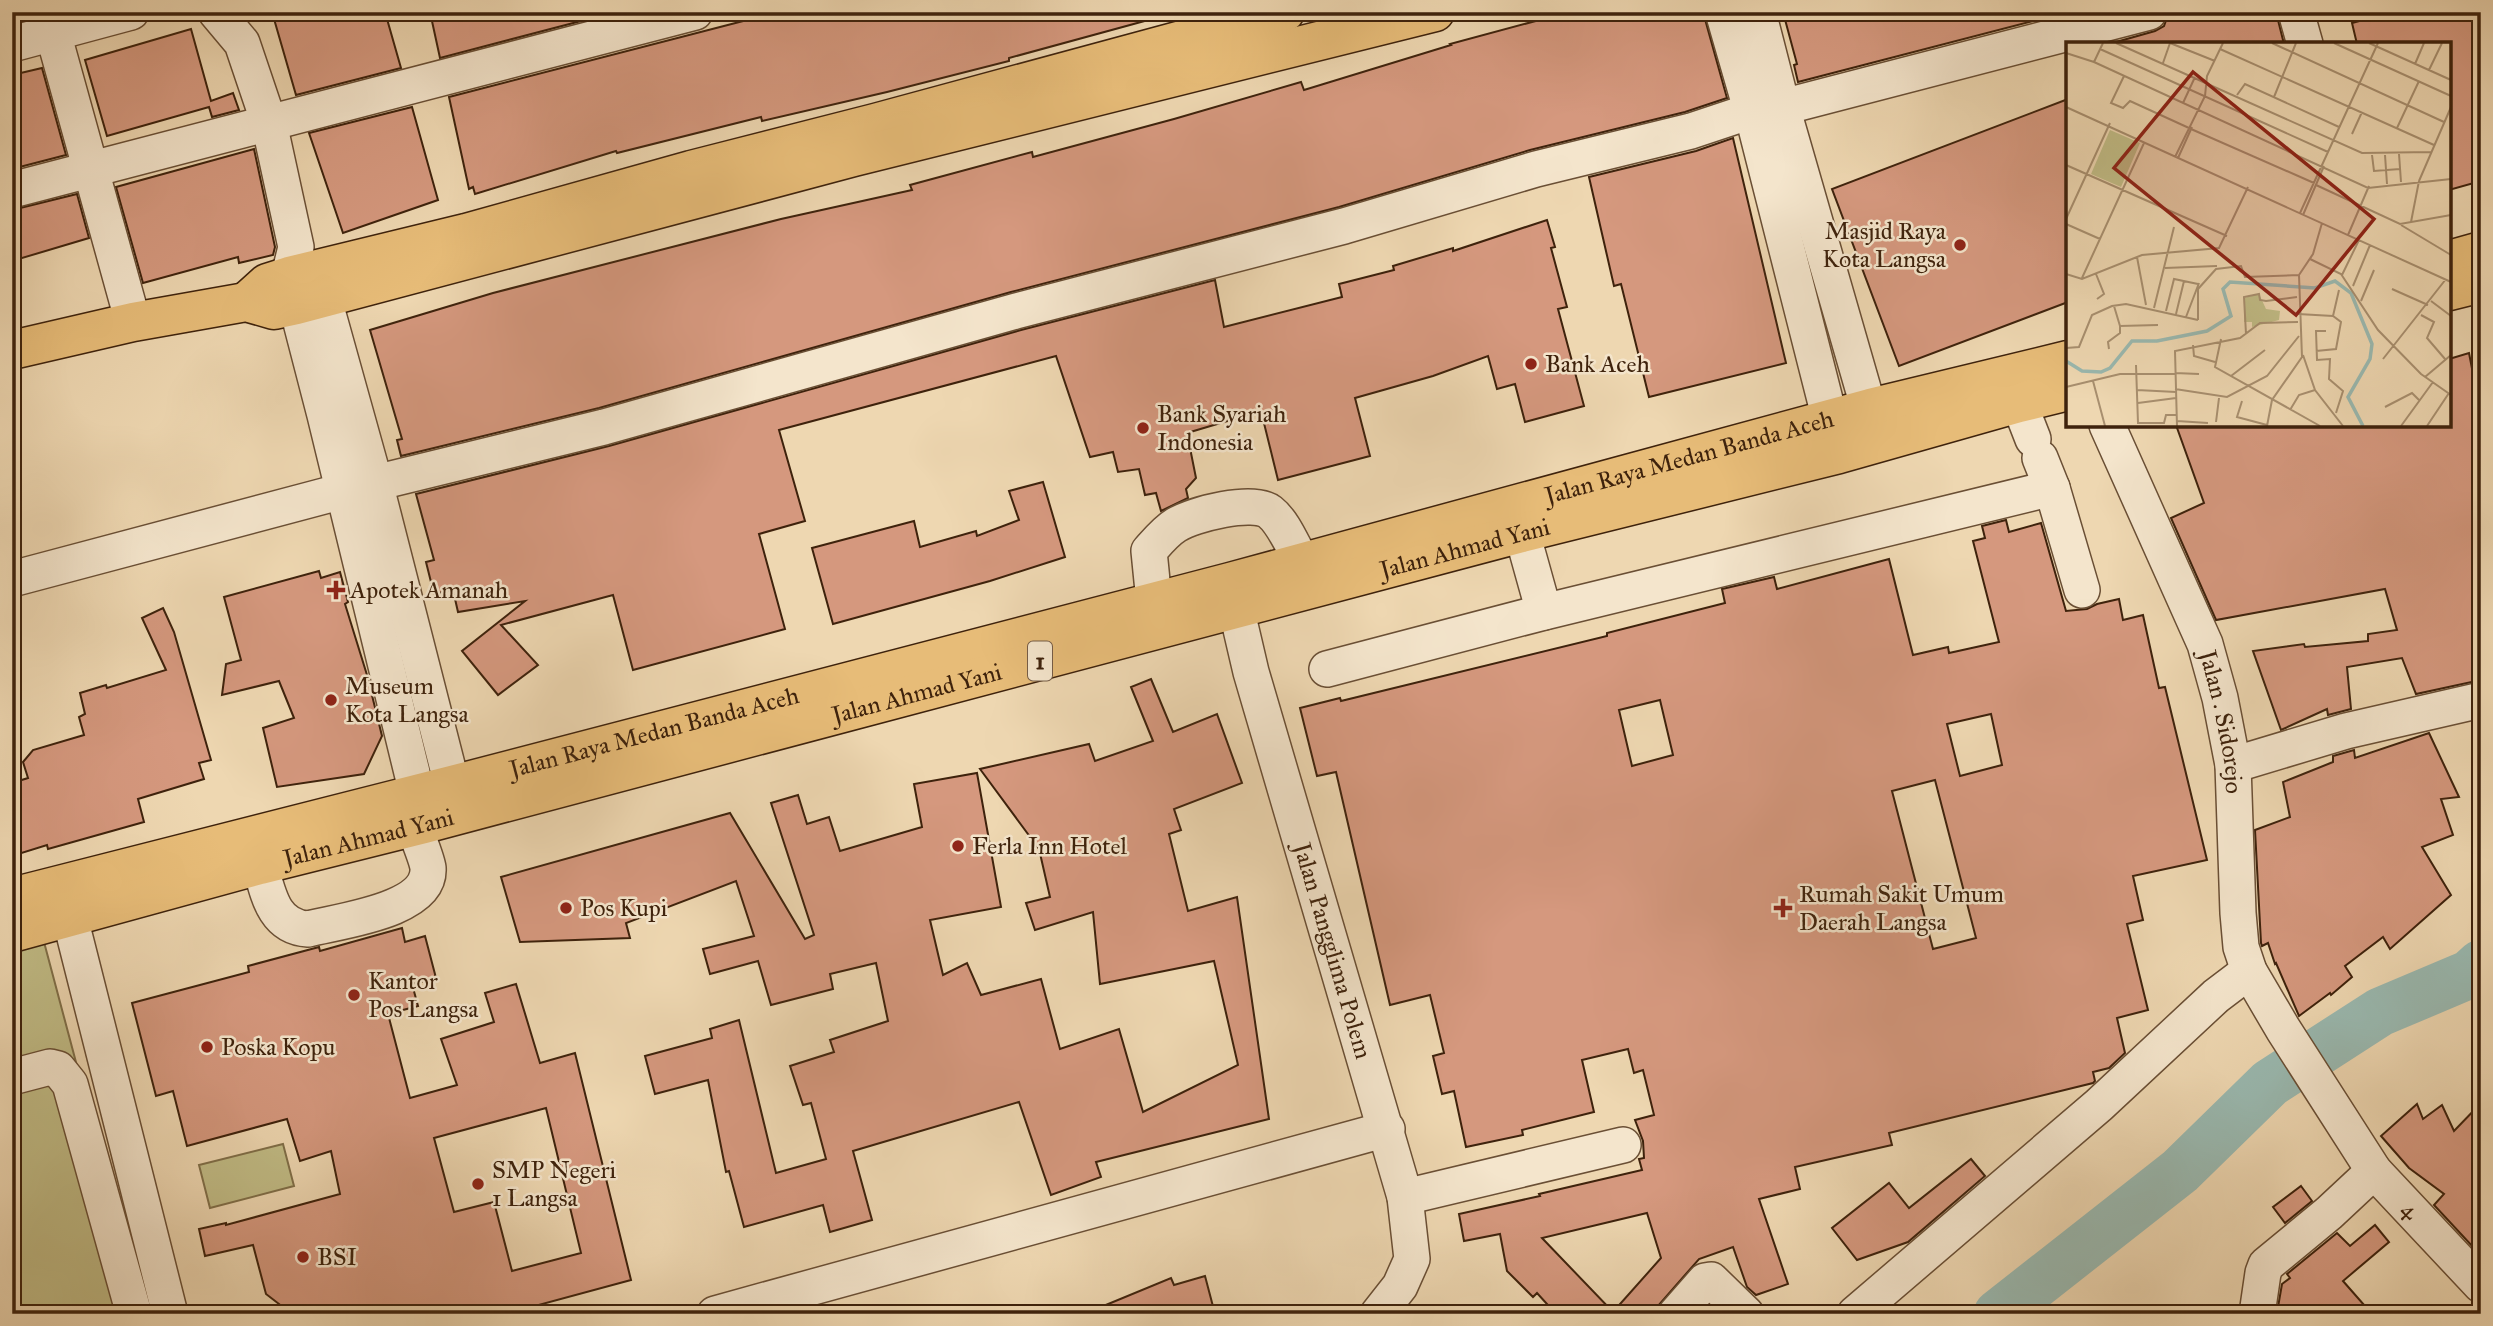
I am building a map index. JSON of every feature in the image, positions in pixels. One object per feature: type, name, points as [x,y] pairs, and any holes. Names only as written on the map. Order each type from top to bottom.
[{"type":"main road","points":[[989,107],[1285,12]]},
{"type":"main road","points":[[12,350],[132,322],[246,302],[267,283],[304,279],[691,170],[1435,12]]},
{"type":"main road","points":[[2451,259],[2481,251]]},
{"type":"main road","points":[[2451,290],[2481,283]]},
{"type":"main road","name":"1","points":[[1874,425],[2066,361]]},
{"type":"main road","name":"Jalan Ahmad Yani","points":[[12,933],[260,865],[433,808],[1520,518],[1874,425],[2019,403],[2066,391]]},
{"type":"main road","name":"Jalan Raya Medan Banda Aceh","points":[[12,897],[433,808],[1154,601],[1233,596],[1302,562],[1520,518]]},
{"type":"street","points":[[12,44],[131,12]]},
{"type":"street","points":[[216,12],[242,43],[269,123],[304,279],[359,487],[433,808],[425,883],[397,907],[308,929],[297,928],[285,922],[275,912],[260,865]]},
{"type":"street","points":[[12,190],[695,12]]},
{"type":"street","points":[[1723,12],[1767,109],[1845,329],[1874,425]]},
{"type":"street","points":[[1758,12],[1767,109],[1835,437]]},
{"type":"street","points":[[12,579],[359,487],[604,428],[1016,311],[1344,226],[1536,169],[2149,12]]},
{"type":"street","points":[[2296,12],[2304,42]]},
{"type":"street","points":[[53,33],[132,322]]},
{"type":"street","points":[[2019,403],[2042,462],[2082,590]]},
{"type":"street","name":"Jalan . Sidorejo","points":[[2108,427],[2205,645],[2220,698],[2233,765],[2238,913],[2241,947],[2249,971],[2347,1130]]},
{"type":"street","points":[[1327,669],[1544,612],[2042,462]]},
{"type":"street","points":[[1154,601],[1149,551],[1178,523],[1231,507],[1257,505],[1269,511],[1302,562]]},
{"type":"street","points":[[1520,518],[1544,612]]},
{"type":"street","name":"Jalan Pangglima Polem","points":[[1233,596],[1251,672],[1405,1197],[1412,1259],[1399,1286],[1378,1314]]},
{"type":"street","points":[[2233,765],[2346,731],[2481,700]]},
{"type":"street","points":[[70,918],[170,1314]]},
{"type":"street","points":[[1855,1314],[2099,1105],[2216,996],[2249,971]]},
{"type":"street","points":[[12,1077],[50,1068],[58,1069],[66,1076],[75,1095],[134,1314]]},
{"type":"street","points":[[715,1314],[1387,1129]]},
{"type":"street","name":"4","points":[[2347,1130],[2374,1171],[2481,1286]]},
{"type":"street","points":[[1405,1197],[1623,1144]]},
{"type":"street","points":[[2257,1314],[2266,1265],[2329,1213],[2374,1171]]},
{"type":"street","points":[[1676,1314],[1705,1281],[1711,1280],[1746,1314]]},
{"type":"shaded area","points":[[44,942],[143,1314],[12,1314],[12,951]]},
{"type":"shaded area","points":[[283,1144],[294,1186],[210,1208],[199,1165]]},
{"type":"building","points":[[272,12],[385,12],[401,68],[296,95]]},
{"type":"building","points":[[430,12],[578,12],[581,21],[440,58]]},
{"type":"building","points":[[761,12],[1151,12],[1152,19],[1009,58],[1009,61],[887,92],[762,121],[761,117],[617,153],[616,151],[475,194],[473,187],[469,189],[449,97],[751,19],[750,15]]},
{"type":"building","points":[[1569,12],[1703,12],[1727,98],[1685,112],[1530,150],[1339,207],[1011,292],[599,408],[401,456],[397,440],[402,439],[370,330],[493,293],[781,219],[912,190],[910,185],[1032,152],[1033,157],[1301,82],[1304,90],[1450,44]]},
{"type":"building","points":[[1783,12],[2068,12],[1798,82],[1794,65],[1797,64]]},
{"type":"building","points":[[2169,12],[2276,12],[2284,42],[2116,42],[2164,26]]},
{"type":"building","points":[[2393,12],[2481,12],[2481,181],[2451,189],[2451,42],[2357,42],[2352,23]]},
{"type":"building","points":[[191,29],[211,101],[233,93],[239,110],[212,117],[209,107],[107,136],[85,60]]},
{"type":"building","points":[[42,68],[66,155],[12,169],[12,75]]},
{"type":"building","name":"Masjid Raya Kota Langsa","points":[[2066,100],[2066,303],[1899,366],[1832,189]]},
{"type":"building","points":[[412,107],[438,200],[343,233],[309,133]]},
{"type":"building","points":[[1733,138],[1786,363],[1649,397],[1621,284],[1614,286],[1589,177],[1696,151]]},
{"type":"building","points":[[254,149],[275,247],[273,255],[239,263],[238,257],[143,283],[116,187]]},
{"type":"building","points":[[77,194],[89,238],[12,261],[12,210]]},
{"type":"building","points":[[1547,220],[1555,247],[1551,248],[1567,307],[1558,309],[1584,406],[1525,422],[1515,384],[1497,389],[1488,356],[1433,376],[1355,398],[1370,456],[1278,480],[1261,411],[1187,433],[1196,478],[1186,489],[1188,498],[1161,511],[1156,493],[1145,495],[1139,469],[1118,472],[1113,452],[1090,457],[1056,356],[779,430],[805,521],[759,534],[785,629],[633,670],[613,595],[501,625],[538,665],[498,695],[462,651],[525,601],[458,612],[453,590],[434,594],[426,562],[434,560],[416,494],[609,446],[1021,330],[1215,280],[1224,327],[1342,297],[1339,284],[1394,270],[1393,266],[1453,248],[1453,251]]},
{"type":"building","points":[[2469,353],[2475,384],[2481,383],[2481,680],[2416,694],[2402,658],[2347,667],[2351,709],[2328,715],[2327,709],[2281,730],[2253,651],[2304,644],[2305,647],[2368,641],[2368,634],[2397,630],[2385,589],[2216,620],[2171,518],[2204,503],[2177,427],[2451,427],[2451,358]]},
{"type":"building","points":[[1043,482],[1065,557],[990,581],[833,624],[812,548],[914,521],[920,547],[976,531],[977,536],[1019,520],[1009,491]]},
{"type":"building","name":"Rumah Sakit Umum Daerah Langsa","points":[[2006,520],[2009,532],[2041,523],[2066,611],[2087,609],[2119,599],[2123,620],[2143,615],[2159,688],[2165,687],[2207,860],[2133,876],[2143,920],[2127,924],[2148,1010],[2117,1018],[2125,1053],[2109,1068],[2093,1072],[2093,1083],[1889,1133],[1892,1145],[1795,1167],[1800,1189],[1759,1199],[1788,1284],[1756,1295],[1747,1287],[1733,1247],[1699,1259],[1651,1314],[1556,1314],[1537,1293],[1533,1297],[1507,1271],[1500,1234],[1464,1241],[1459,1214],[1642,1170],[1639,1159],[1644,1158],[1643,1141],[1635,1120],[1654,1115],[1643,1070],[1634,1073],[1628,1049],[1582,1060],[1594,1112],[1522,1130],[1523,1135],[1466,1147],[1454,1091],[1442,1094],[1433,1056],[1444,1053],[1430,995],[1390,1005],[1336,772],[1317,776],[1300,708],[1340,698],[1341,701],[1607,636],[1607,633],[1725,603],[1722,589],[1774,577],[1777,589],[1889,559],[1913,655],[1948,647],[1949,653],[1999,642],[1973,541],[1985,538],[1982,526]],"holes":[[[1660,700],[1673,755],[1632,766],[1619,710]],[[1991,714],[2002,765],[1960,776],[1947,724]],[[1935,780],[1976,938],[1933,949],[1892,791]],[[1647,1213],[1661,1258],[1613,1312],[1542,1238]]]},
{"type":"building","name":"Museum Kota Langsa","points":[[319,571],[321,578],[340,572],[348,602],[345,604],[382,736],[364,774],[277,787],[263,728],[294,718],[279,681],[222,695],[226,664],[241,660],[224,597]]},
{"type":"building","points":[[163,608],[174,632],[211,760],[199,763],[204,779],[138,799],[144,822],[48,849],[47,845],[12,856],[12,783],[28,778],[23,762],[33,750],[84,735],[79,717],[85,714],[80,693],[106,685],[107,688],[166,670],[142,618]]},
{"type":"building","points":[[1151,679],[1173,732],[1217,714],[1242,783],[1174,809],[1181,830],[1169,834],[1188,911],[1237,897],[1269,1119],[1096,1162],[1101,1177],[1051,1195],[1019,1102],[853,1151],[872,1220],[830,1232],[823,1205],[744,1227],[729,1171],[726,1172],[708,1080],[655,1094],[645,1056],[712,1038],[710,1029],[739,1020],[776,1173],[826,1159],[811,1103],[803,1105],[790,1066],[834,1052],[830,1040],[888,1021],[876,963],[830,974],[833,989],[771,1005],[758,961],[710,974],[703,949],[754,936],[736,881],[626,923],[630,938],[520,942],[501,877],[730,813],[805,939],[814,935],[771,803],[798,795],[807,824],[829,817],[840,851],[922,827],[914,784],[977,773],[1001,907],[930,920],[943,975],[967,963],[981,995],[1041,979],[1060,1049],[1119,1029],[1143,1112],[1238,1065],[1214,961],[1100,984],[1093,912],[1035,930],[1026,903],[1050,897],[1039,849],[980,769],[1089,744],[1095,761],[1153,741],[1131,687]]},
{"type":"building","points":[[2429,733],[2459,797],[2441,799],[2453,835],[2422,847],[2451,895],[2390,949],[2383,937],[2345,966],[2352,977],[2299,1016],[2268,943],[2262,946],[2261,943],[2255,830],[2290,817],[2283,782],[2333,762],[2333,756],[2354,750],[2355,758]]},
{"type":"building","points":[[402,928],[405,942],[425,936],[436,978],[412,984],[418,1006],[388,1014],[410,1098],[457,1085],[441,1039],[494,1022],[485,993],[516,984],[540,1063],[575,1053],[631,1280],[505,1314],[292,1314],[266,1294],[253,1245],[205,1256],[199,1229],[226,1225],[340,1194],[331,1151],[300,1161],[287,1119],[187,1146],[173,1091],[156,1096],[132,1003],[249,972],[248,966],[319,947],[320,951]],"holes":[[[546,1108],[581,1253],[512,1271],[494,1202],[454,1212],[434,1138]]]},
{"type":"building","points":[[2481,1103],[2481,1238],[2473,1247],[2434,1205],[2444,1194],[2409,1168],[2381,1136],[2417,1104],[2423,1119],[2442,1105],[2454,1131]]},
{"type":"building","points":[[1971,1159],[1985,1176],[1908,1242],[1857,1260],[1832,1228],[1889,1183],[1909,1208]]},
{"type":"building","points":[[2301,1186],[2312,1201],[2285,1223],[2273,1207]]},
{"type":"building","points":[[2375,1225],[2389,1242],[2343,1281],[2372,1314],[2283,1314],[2278,1307],[2282,1284],[2290,1278],[2287,1274],[2337,1233],[2350,1246]]},
{"type":"building","points":[[1205,1276],[1215,1314],[1084,1314],[1171,1278],[1174,1285]]},
{"type":"waterway","points":[[1998,1314],[2180,1171],[2270,1083],[2380,1012],[2470,974],[2481,964]]},
{"type":"place","name":"Masjid Raya Kota Langsa","points":[[1960,245]]},
{"type":"place","name":"Bank Aceh","points":[[1531,364]]},
{"type":"place","name":"Bank Syariah Indonesia","points":[[1143,428]]},
{"type":"place","name":"Apotek Amanah","points":[[336,590]]},
{"type":"place","name":"Museum Kota Langsa","points":[[331,700]]},
{"type":"place","name":"Ferla Inn Hotel","points":[[958,846]]},
{"type":"place","name":"Pos Kupi","points":[[566,908]]},
{"type":"place","name":"Rumah Sakit Umum Daerah Langsa","points":[[1783,908]]},
{"type":"place","name":"Kantor Pos Langsa","points":[[354,995]]},
{"type":"place","name":"Poska Kopu","points":[[207,1047]]},
{"type":"place","name":"SMP Negeri 1 Langsa","points":[[478,1184]]},
{"type":"place","name":"BSI","points":[[303,1257]]}]
